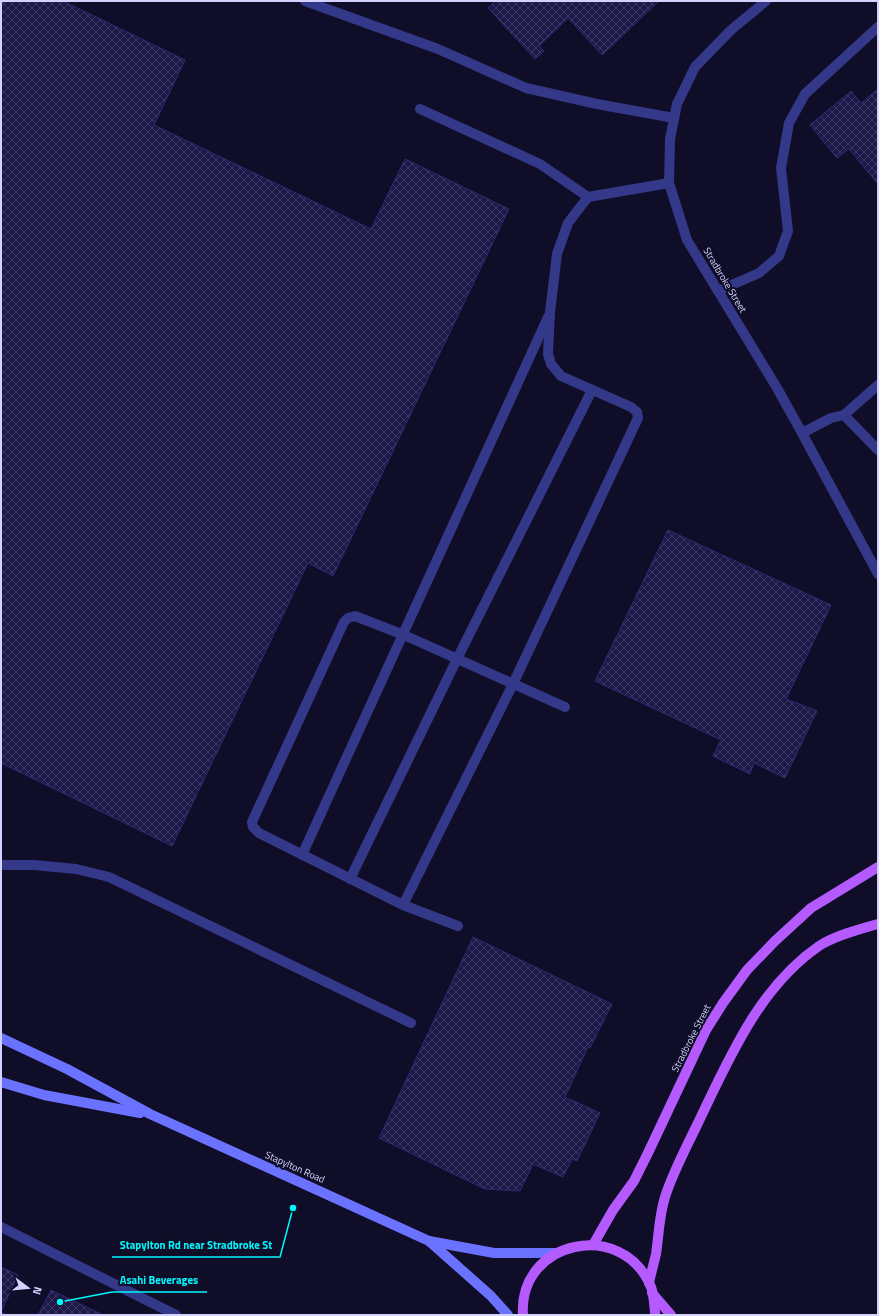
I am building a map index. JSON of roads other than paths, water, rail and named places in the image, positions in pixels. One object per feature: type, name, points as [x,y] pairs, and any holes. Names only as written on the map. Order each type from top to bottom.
[{"type":"main road","name":"Stradbroke Street","points":[[593,1245],[613,1210],[634,1181],[706,1030],[747,970],[775,941],[811,908],[878,867]]},
{"type":"main road","points":[[654,1315],[650,1288],[656,1254],[659,1217],[665,1196],[734,1050],[754,1016],[773,989],[805,957],[820,945],[843,935],[878,924]]},
{"type":"main road","name":"Stapylton Road","points":[[1,1038],[67,1069],[150,1114],[429,1241],[494,1253],[556,1253]]},
{"type":"main road","name":"Stapylton Road","points":[[1,1082],[44,1094],[150,1114]]},
{"type":"main road","name":"Stapylton Road","points":[[429,1241],[491,1296],[508,1315]]},
{"type":"main road","points":[[523,1315],[522,1307],[525,1291],[532,1276],[542,1263],[556,1253],[574,1246],[593,1245],[611,1248],[626,1256],[640,1268],[650,1288],[671,1315]]},
{"type":"street","points":[[305,1],[438,49],[526,88],[596,104],[674,118]]},
{"type":"street","name":"Stradbroke Street","points":[[766,1],[731,30],[696,67],[677,104],[670,138],[669,183],[687,240],[802,433],[878,574]]},
{"type":"street","points":[[718,291],[759,273],[779,256],[788,231],[781,168],[789,123],[805,94],[878,27]]},
{"type":"street","points":[[420,109],[540,164],[588,197]]},
{"type":"street","points":[[403,905],[513,684],[638,418],[637,412],[631,407],[561,376],[551,364],[548,354],[550,312],[558,254],[568,223],[588,197],[669,183]]},
{"type":"street","points":[[302,855],[404,635],[550,312]]},
{"type":"street","points":[[802,433],[831,418],[844,415],[878,385]]},
{"type":"street","points":[[350,879],[456,659],[592,390]]},
{"type":"street","points":[[844,415],[878,450]]},
{"type":"street","points":[[458,926],[403,905],[259,833],[253,827],[252,822],[344,622],[348,618],[355,616],[404,635],[565,707]]},
{"type":"street","points":[[1,864],[76,869],[109,877],[411,1023]]},
{"type":"street","points":[[1,1227],[176,1315]]},
{"type":"place","name":"Stapylton Rd near Stradbroke St","points":[[293,1208]]},
{"type":"place","name":"Asahi Beverages","points":[[60,1302]]}]
